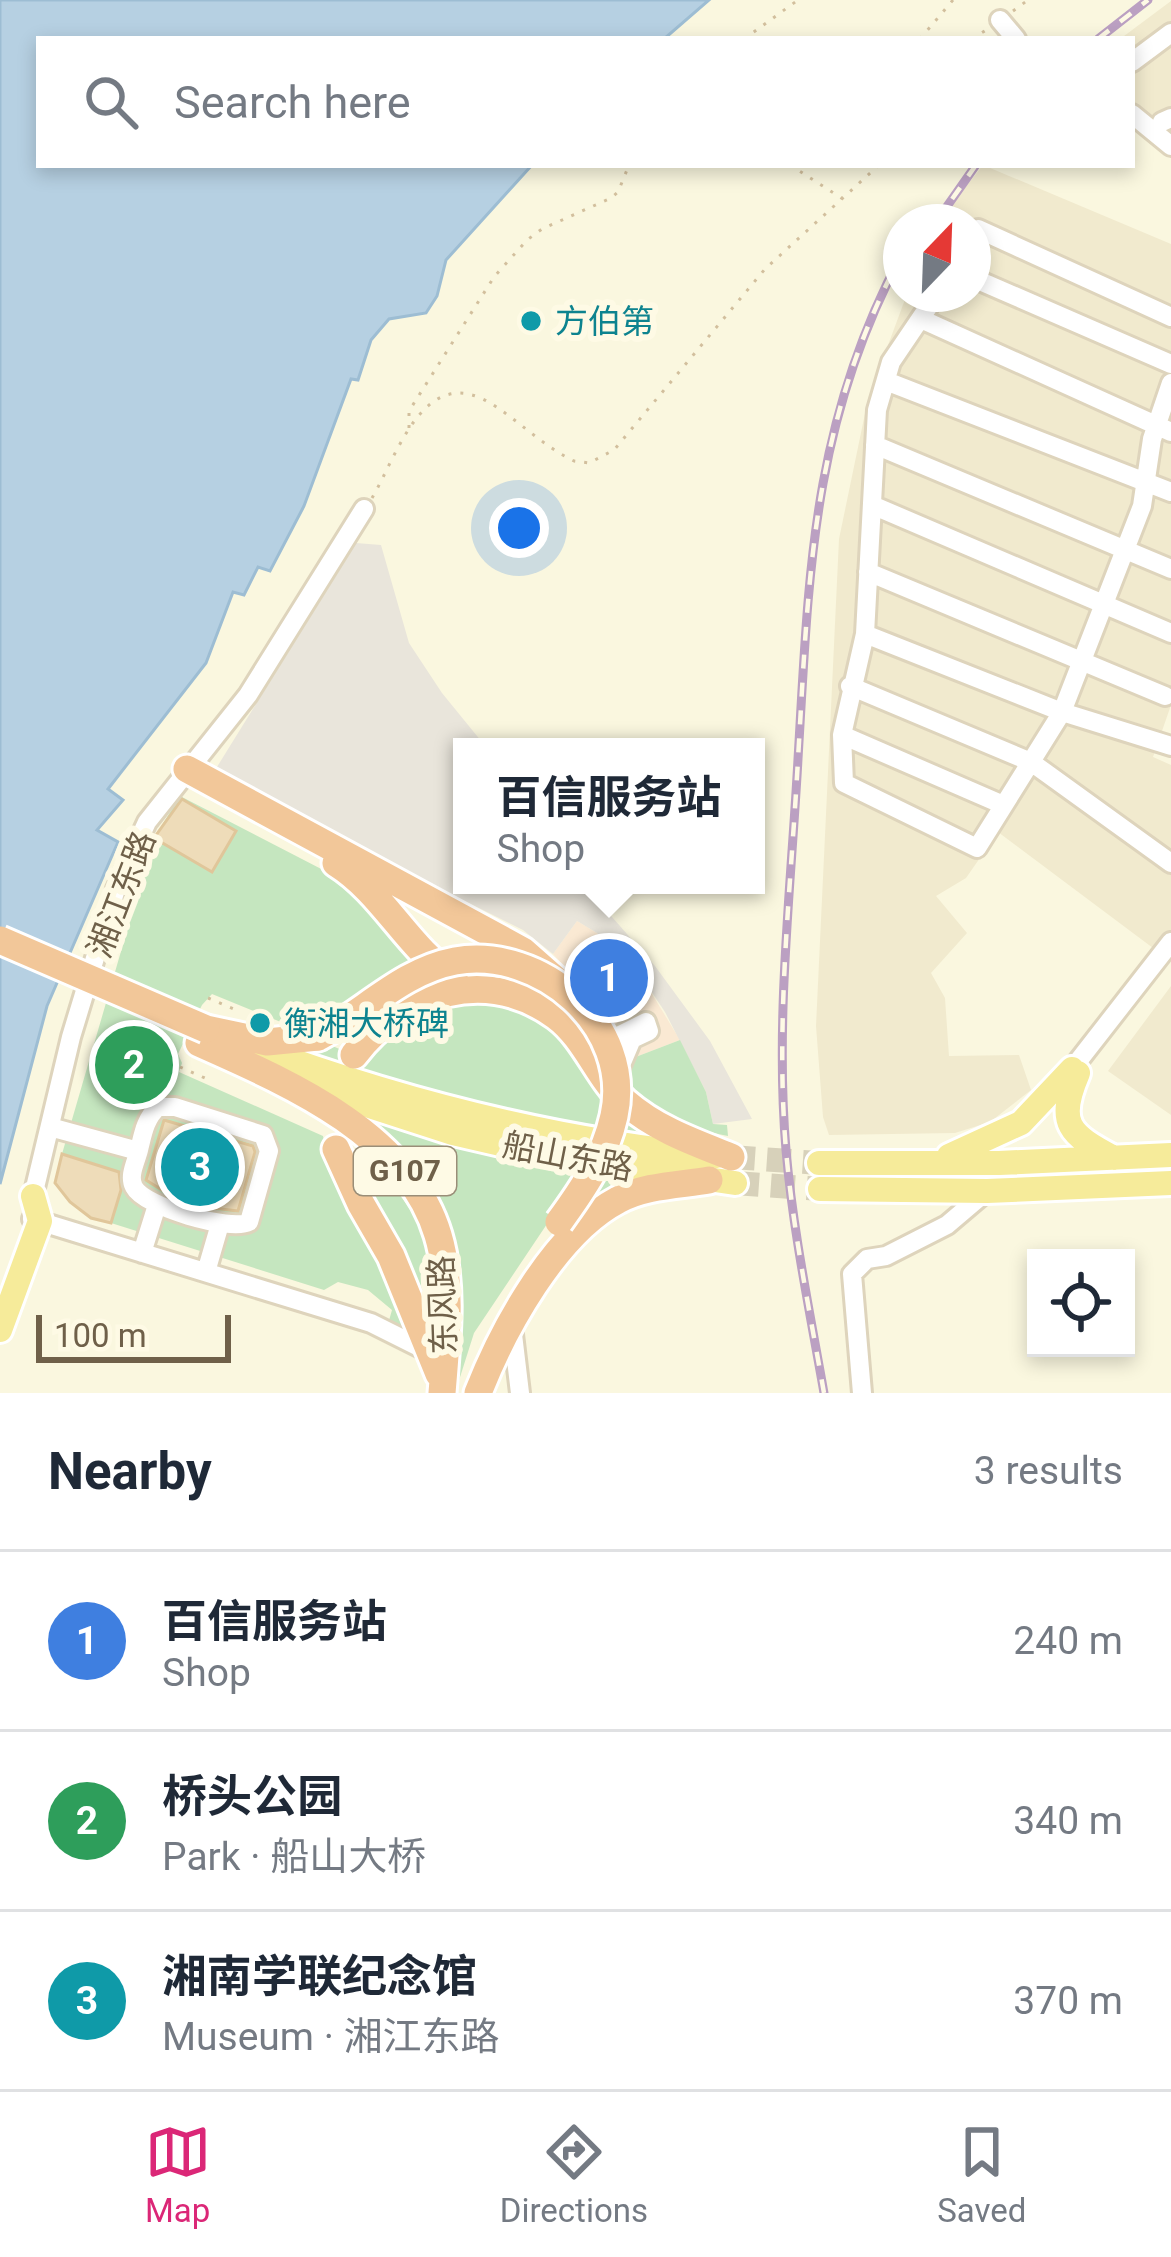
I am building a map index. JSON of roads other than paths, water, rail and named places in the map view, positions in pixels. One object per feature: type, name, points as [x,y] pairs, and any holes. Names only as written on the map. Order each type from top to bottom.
[{"type":"highway","points":[[187,769],[524,951],[569,992],[601,1033],[614,1067],[615,1112],[602,1156],[494,1318],[458,1391]]},
{"type":"highway","points":[[221,788],[355,875],[396,917],[419,950],[451,977],[524,999],[558,1017],[622,1100],[725,1174]]},
{"type":"highway","name":"G107","points":[[0,940],[208,1039]]},
{"type":"highway","name":"G107","points":[[0,957],[208,1039]]},
{"type":"highway","points":[[208,1039],[267,1042],[318,1037],[409,976],[453,962],[491,958],[528,967],[569,992]]},
{"type":"highway","points":[[355,1054],[374,1029],[406,1008],[457,987],[493,989]]},
{"type":"highway","name":"东风路","points":[[208,1039],[395,1157],[424,1196],[440,1239],[458,1391]]},
{"type":"highway","points":[[336,1149],[391,1256],[431,1352],[458,1391]]},
{"type":"highway","points":[[458,1391],[512,1323],[548,1266],[572,1238],[620,1198],[725,1174]]},
{"type":"main road","name":"船山东路","points":[[208,1039],[527,1129],[655,1150],[725,1174]]},
{"type":"main road","points":[[1075,1071],[1066,1113],[1071,1130],[1116,1159]]},
{"type":"main road","points":[[932,1163],[1021,1124],[1075,1071]]},
{"type":"main road","points":[[1171,1155],[932,1163],[819,1176],[988,1191],[1171,1184]]},
{"type":"main road","name":"湘江东路","points":[[0,1295],[34,1212]]},
{"type":"main road","name":"湘江东路","points":[[0,1330],[34,1212]]},
{"type":"street","points":[[1000,20],[1013,36]]},
{"type":"street","points":[[1135,60],[1171,33]]},
{"type":"street","points":[[1135,116],[1171,146]]},
{"type":"street","points":[[991,235],[1171,317]]},
{"type":"street","points":[[991,286],[1171,364]]},
{"type":"street","points":[[925,312],[891,362],[877,410],[865,634],[842,735],[844,783],[976,848],[1062,712],[1142,506],[1164,428],[1171,382]]},
{"type":"street","points":[[921,319],[1164,428]]},
{"type":"street","points":[[886,381],[1171,492]]},
{"type":"street","points":[[875,445],[1171,569]]},
{"type":"street","points":[[872,505],[1171,633]]},
{"type":"street","name":"湘江东路","points":[[34,1212],[50,1127],[116,890],[147,822],[248,695],[364,509]]},
{"type":"street","points":[[868,572],[1165,696]]},
{"type":"street","points":[[865,634],[1062,712],[1171,746]]},
{"type":"street","points":[[850,686],[1030,761],[1171,863]]},
{"type":"street","points":[[842,735],[1001,804]]},
{"type":"street","points":[[1075,1071],[1171,942]]},
{"type":"street","points":[[1075,1071],[1171,955]]},
{"type":"street","points":[[577,1038],[614,1038],[646,1022],[649,1031],[632,1039],[622,1057],[617,1078],[622,1100]]},
{"type":"street","points":[[158,1107],[175,1107],[262,1135],[269,1150],[249,1222],[233,1227],[146,1200],[132,1185],[138,1151],[147,1120],[158,1107]]},
{"type":"street","points":[[50,1127],[138,1151]]},
{"type":"street","points":[[862,1393],[853,1274],[867,1259],[886,1256],[947,1225],[988,1191]]},
{"type":"street","points":[[142,1252],[157,1204]]},
{"type":"street","points":[[34,1212],[142,1252],[371,1323],[431,1352]]},
{"type":"street","points":[[206,1272],[220,1223]]},
{"type":"street","points":[[512,1323],[520,1393]]},
{"type":"water","points":[[0,0],[709,0],[667,36],[36,36],[36,168],[529,168],[446,260],[437,296],[426,313],[389,319],[371,340],[358,380],[351,379],[304,506],[270,571],[258,567],[244,595],[233,592],[206,663],[108,789],[123,800],[97,830],[118,842],[47,1006],[0,1184]]},
{"type":"tunnel","points":[[731,1157],[819,1163]]},
{"type":"tunnel","points":[[735,1183],[820,1189]]},
{"type":"railway","points":[[1102,36],[1148,0]]},
{"type":"railway","points":[[949,204],[974,168]]},
{"type":"railway","points":[[824,1393],[786,1150],[785,954],[806,627],[820,502],[848,380],[883,294]]},
{"type":"place","name":"方伯第","points":[[531,321]]},
{"type":"place","name":"百信服务站","points":[[609,978]]},
{"type":"place","name":"衡湘大桥碑","points":[[260,1023]]},
{"type":"place","name":"桥头公园","points":[[134,1065]]},
{"type":"place","name":"湘南学联纪念馆","points":[[200,1167]]}]
